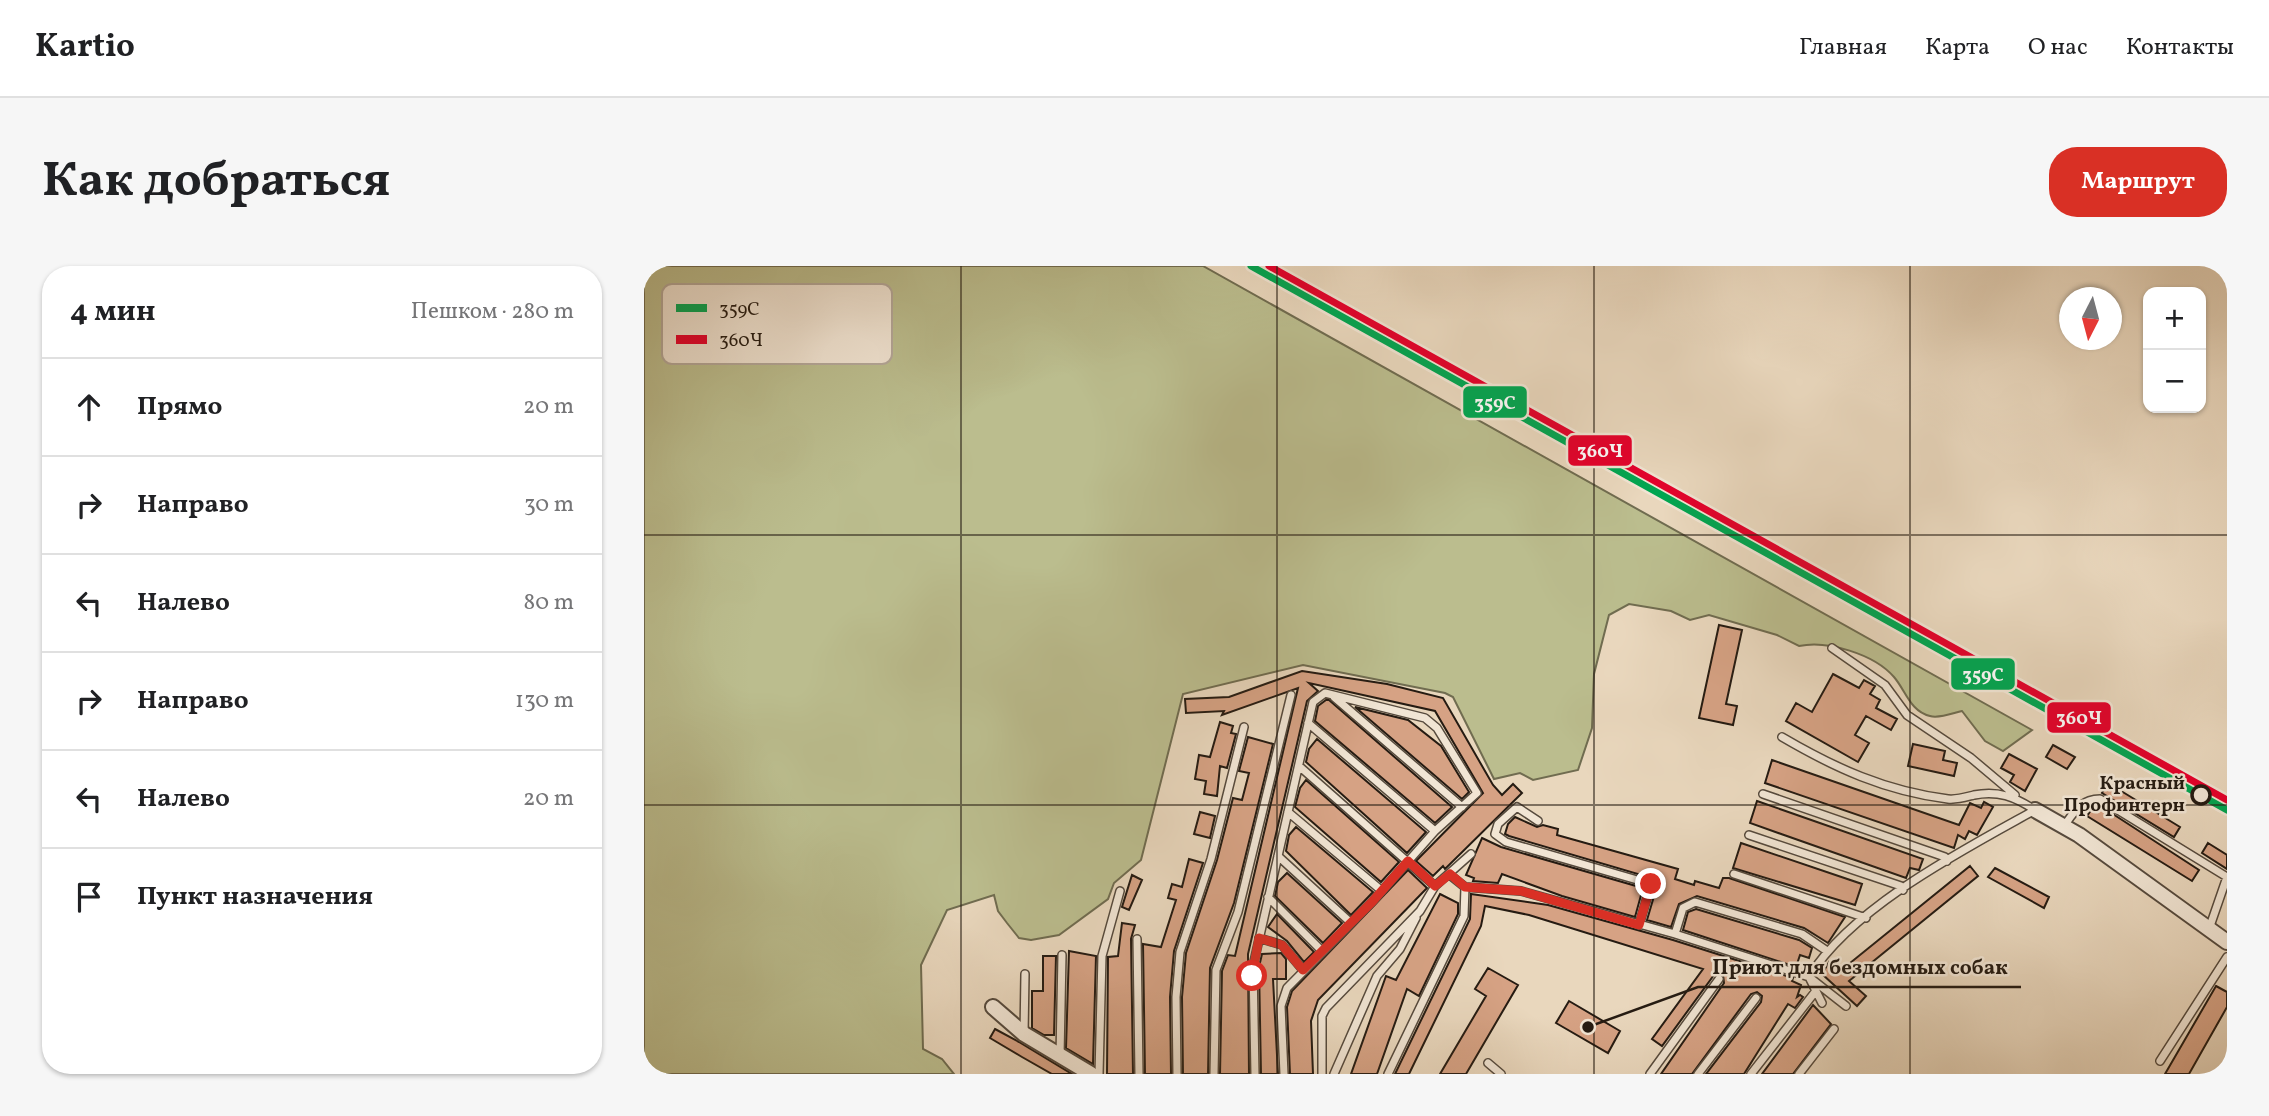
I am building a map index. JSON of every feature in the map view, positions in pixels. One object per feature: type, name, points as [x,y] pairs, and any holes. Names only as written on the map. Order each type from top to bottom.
[{"type":"street","points":[[2035,810],[2064,826],[2227,942]]},
{"type":"street","points":[[992,1007],[1024,1034],[1091,1074]]},
{"type":"lane","points":[[1809,977],[1827,951],[1877,906],[1947,861],[2035,810],[1971,758],[1907,715],[1885,685],[1832,648]]},
{"type":"lane","points":[[1331,694],[1462,807]]},
{"type":"lane","points":[[1255,1074],[1252,976],[1308,723],[1317,696],[1331,694],[1419,715],[1433,724],[1477,793],[1436,831],[1382,891],[1303,970],[1282,1000],[1284,1074]]},
{"type":"lane","points":[[1214,1074],[1216,970],[1238,912],[1291,695]]},
{"type":"lane","points":[[1308,723],[1436,831]]},
{"type":"lane","points":[[1177,1074],[1176,997],[1180,952],[1211,859],[1244,727]]},
{"type":"lane","points":[[1782,737],[1829,765],[1871,781],[1946,799],[1996,793],[2021,800]]},
{"type":"lane","points":[[1299,766],[1435,886]]},
{"type":"lane","points":[[1763,794],[1945,857],[1947,861]]},
{"type":"lane","points":[[2064,826],[2078,806],[2091,799],[2100,799],[2227,877],[2209,929]]},
{"type":"lane","points":[[1538,821],[1517,807],[1498,824],[1495,834],[1507,842],[1651,884],[1639,925]]},
{"type":"lane","points":[[1288,812],[1382,891]]},
{"type":"lane","points":[[1749,835],[1901,886],[1903,890]]},
{"type":"lane","points":[[1334,1074],[1377,976],[1400,949],[1435,886],[1471,854]]},
{"type":"lane","points":[[1278,856],[1350,922]]},
{"type":"lane","points":[[1450,874],[1465,887],[1521,891],[1675,934],[1809,977],[1846,1006]]},
{"type":"lane","points":[[1734,874],[1866,918]]},
{"type":"lane","points":[[1388,1074],[1464,916],[1465,887]]},
{"type":"lane","points":[[1099,1074],[1102,956],[1120,891]]},
{"type":"lane","points":[[1268,897],[1322,951]]},
{"type":"lane","points":[[1675,934],[1683,908],[1695,902],[1802,934],[1827,951]]},
{"type":"lane","points":[[1322,1074],[1322,1016],[1326,1008],[1420,911]]},
{"type":"lane","points":[[1259,938],[1282,945],[1303,970]]},
{"type":"lane","points":[[1137,939],[1139,1074]]},
{"type":"lane","points":[[1060,1057],[1062,955]]},
{"type":"lane","points":[[2160,1061],[2227,957]]},
{"type":"lane","points":[[1024,1034],[1025,974]]},
{"type":"lane","points":[[1809,977],[1822,1003]]},
{"type":"lane","points":[[1650,1074],[1719,979]]},
{"type":"lane","points":[[1751,1074],[1815,992]]},
{"type":"lane","points":[[1698,1074],[1756,998]]},
{"type":"lane","points":[[1799,1074],[1834,1028]]},
{"type":"lane","points":[[1488,1063],[1501,1074]]},
{"type":"green space","points":[[644,266],[1203,266],[2032,730],[2003,751],[1985,741],[1962,711],[1934,717],[1918,710],[1894,677],[1863,656],[1836,647],[1799,646],[1777,635],[1709,615],[1690,620],[1671,611],[1629,604],[1609,615],[1594,674],[1592,728],[1578,770],[1533,780],[1520,773],[1494,779],[1453,697],[1445,693],[1303,665],[1183,694],[1141,860],[1114,883],[1108,899],[1059,935],[1031,940],[1019,938],[998,911],[994,895],[947,910],[921,965],[923,1049],[942,1059],[954,1074],[644,1074]]},
{"type":"building","points":[[1719,625],[1742,630],[1726,704],[1737,706],[1733,725],[1699,718]]},
{"type":"building","points":[[1302,671],[1387,684],[1443,698],[1493,785],[1502,795],[1513,784],[1522,793],[1445,869],[1443,866],[1433,876],[1416,861],[1483,793],[1435,711],[1309,683],[1318,691],[1307,701],[1248,954],[1249,1074],[1220,1074],[1222,971],[1228,955],[1235,956],[1298,688],[1222,715],[1224,711],[1186,713],[1185,699],[1229,697]]},
{"type":"building","points":[[1833,674],[1859,688],[1864,680],[1875,686],[1870,694],[1880,700],[1876,708],[1897,719],[1891,730],[1866,716],[1855,735],[1869,743],[1858,762],[1786,721],[1796,703],[1812,712]]},
{"type":"building","points":[[1326,700],[1452,807],[1435,823],[1315,721],[1318,706]]},
{"type":"building","points":[[1355,707],[1408,720],[1441,746],[1469,792],[1462,799]]},
{"type":"building","points":[[1220,722],[1233,726],[1231,733],[1236,734],[1227,768],[1220,766],[1217,796],[1204,794],[1206,781],[1195,779],[1199,755],[1210,757]]},
{"type":"building","points":[[1248,737],[1273,744],[1234,903],[1210,968],[1208,1074],[1183,1074],[1182,997],[1186,953],[1217,860],[1233,798],[1242,800],[1249,773],[1239,771]]},
{"type":"building","points":[[1317,739],[1426,832],[1407,853],[1306,762],[1309,749]]},
{"type":"building","points":[[1913,744],[1945,751],[1943,760],[1957,763],[1954,776],[1908,766]]},
{"type":"building","points":[[2053,745],[2075,757],[2067,769],[2046,757]]},
{"type":"building","points":[[2009,754],[2037,769],[2025,791],[2010,782],[2014,775],[2001,768]]},
{"type":"building","points":[[1772,760],[1959,825],[1970,803],[1981,808],[1984,802],[1993,807],[1977,835],[1969,831],[1965,839],[1958,835],[1954,848],[1765,783]]},
{"type":"building","points":[[1306,780],[1399,862],[1381,882],[1295,807],[1300,788]]},
{"type":"building","points":[[2108,783],[2180,827],[2174,837],[2102,793]]},
{"type":"building","points":[[1757,801],[1923,859],[1919,870],[1910,868],[1906,878],[1750,823]]},
{"type":"building","points":[[2099,805],[2199,870],[2192,881],[2087,816],[2094,806]]},
{"type":"building","points":[[1200,812],[1215,816],[1210,838],[1194,834]]},
{"type":"building","points":[[1515,817],[1537,827],[1543,825],[1558,829],[1557,835],[1678,869],[1675,879],[1694,885],[1695,881],[1719,888],[1723,878],[1729,878],[1845,917],[1828,943],[1804,928],[1697,896],[1679,904],[1671,927],[1647,920],[1657,886],[1655,879],[1509,836],[1505,834],[1508,824]]},
{"type":"building","points":[[1296,827],[1373,892],[1351,915],[1286,851],[1289,835]]},
{"type":"building","points":[[1482,838],[1501,847],[1643,888],[1635,917],[1562,896],[1502,874],[1498,883],[1473,881],[1474,878],[1466,875]]},
{"type":"building","points":[[1741,843],[1862,884],[1855,905],[1733,868]]},
{"type":"building","points":[[2208,843],[2227,855],[2227,869],[2202,853]]},
{"type":"building","points":[[1189,859],[1203,863],[1174,951],[1170,997],[1171,1074],[1145,1074],[1143,944],[1161,947],[1176,900],[1168,898],[1172,884],[1182,887]]},
{"type":"building","points":[[1970,866],[1978,876],[1849,981],[1866,996],[1857,1006],[1822,974],[1829,962],[1839,972]]},
{"type":"building","points":[[1995,868],[2049,897],[2044,908],[1988,877]]},
{"type":"building","points":[[1408,870],[1427,888],[1318,1000],[1311,1021],[1313,1074],[1290,1074],[1287,1007],[1292,991]]},
{"type":"building","points":[[1287,873],[1342,923],[1323,943],[1275,896],[1278,882]]},
{"type":"building","points":[[1132,875],[1142,880],[1129,910],[1122,907]]},
{"type":"building","points":[[1440,894],[1458,903],[1458,914],[1419,996],[1407,989],[1377,1074],[1351,1074],[1386,976],[1396,980]]},
{"type":"building","points":[[1471,894],[1548,905],[1673,940],[1793,978],[1792,981],[1801,985],[1797,997],[1803,997],[1795,1008],[1788,1004],[1744,1074],[1706,1074],[1761,1002],[1762,996],[1757,992],[1751,994],[1692,1074],[1661,1074],[1724,983],[1723,975],[1714,975],[1662,1046],[1652,1039],[1703,969],[1529,915],[1485,906],[1481,926],[1409,1074],[1395,1074],[1470,919]]},
{"type":"building","points":[[1696,909],[1799,940],[1812,948],[1809,958],[1800,955],[1796,967],[1683,930],[1688,912]]},
{"type":"building","points":[[1277,914],[1314,952],[1304,962],[1287,941],[1268,927]]},
{"type":"building","points":[[1122,923],[1135,925],[1131,939],[1133,1074],[1107,1074],[1108,957],[1118,956]]},
{"type":"building","points":[[1069,951],[1096,956],[1093,1064],[1066,1048]]},
{"type":"building","points":[[1281,953],[1286,959],[1286,979],[1273,979],[1278,1074],[1261,1074],[1259,967],[1262,954]]},
{"type":"building","points":[[1043,956],[1056,956],[1054,1035],[1044,1035],[1032,1028],[1032,991],[1043,991]]},
{"type":"building","points":[[1488,968],[1518,985],[1466,1074],[1440,1074],[1486,996],[1475,989]]},
{"type":"building","points":[[2216,986],[2227,992],[2227,1007],[2189,1074],[2165,1074]]},
{"type":"building","points":[[1569,1001],[1620,1031],[1608,1053],[1556,1023]]},
{"type":"building","points":[[1813,1005],[1831,1024],[1793,1074],[1762,1074]]},
{"type":"building","points":[[995,1029],[1072,1074],[1052,1074],[1022,1057],[990,1038]]},
{"type":"transit line","name":"359С","points":[[1251,266],[2227,810]]},
{"type":"transit line","name":"360Ч","points":[[1269,266],[2227,800]]},
{"type":"place","name":"Красный Профинтерн","points":[[2201,795]]},
{"type":"place","name":"Приют для бездомных собак","points":[[1588,1027]]},
{"type":"route","points":[[1252,976],[1259,938],[1282,945],[1303,970],[1372,902],[1408,861],[1435,886],[1450,874],[1465,887],[1521,891],[1639,925],[1651,884]]}]
